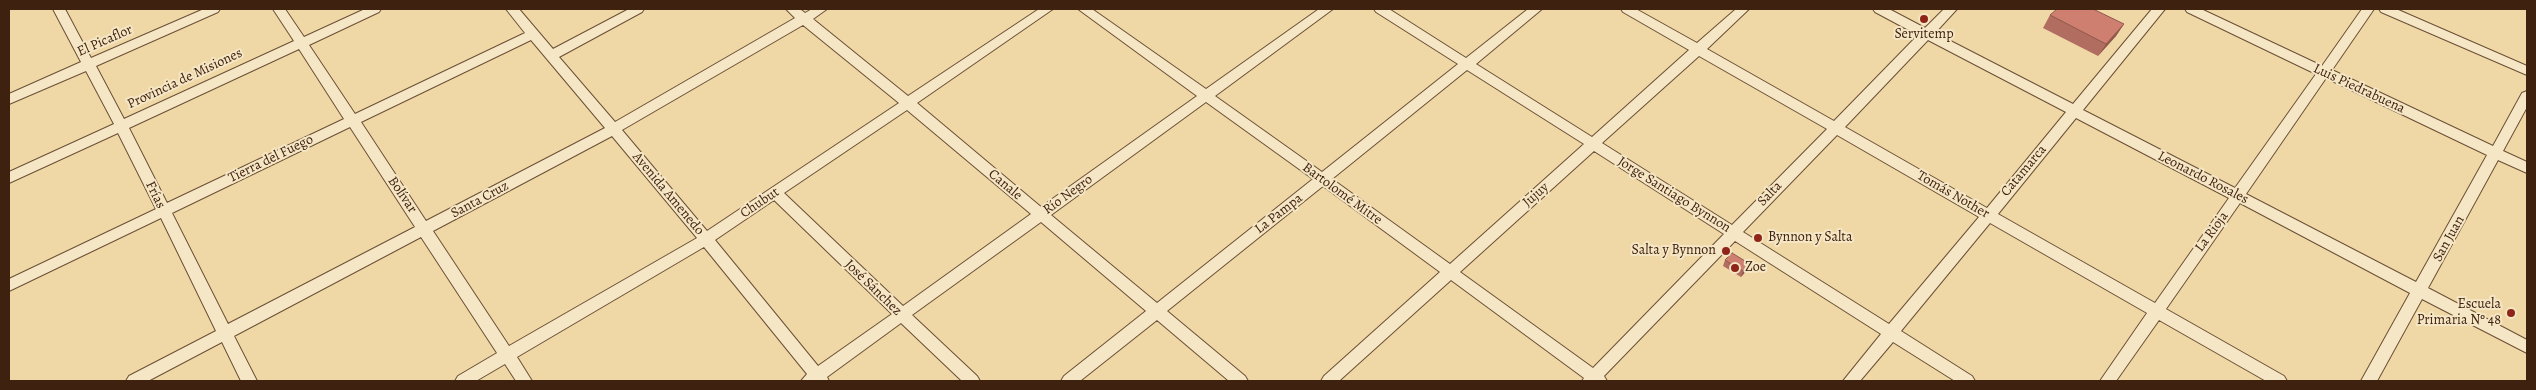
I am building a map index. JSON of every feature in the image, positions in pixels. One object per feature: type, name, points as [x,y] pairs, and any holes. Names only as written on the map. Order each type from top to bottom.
[{"type":"street","name":"Frías","points":[[59,9],[121,125],[162,211],[249,381]]},
{"type":"street","name":"El Picaflor","points":[[9,99],[214,9]]},
{"type":"street","name":"Bolívar","points":[[279,9],[524,381]]},
{"type":"street","name":"Provincia de Misiones","points":[[9,178],[375,9]]},
{"type":"street","name":"Avenida Amenedo","points":[[512,9],[706,239],[815,380]]},
{"type":"street","points":[[552,55],[638,9]]},
{"type":"street","name":"Canale","points":[[792,9],[908,102],[1240,381]]},
{"type":"street","name":"Santa Cruz","points":[[134,381],[614,129],[821,9]]},
{"type":"street","name":"Chubut","points":[[463,381],[706,239],[1047,9]]},
{"type":"street","name":"Bartolomé Mitre","points":[[1084,9],[1450,271],[1594,380]]},
{"type":"street","name":"Río Negro","points":[[815,380],[901,315],[1327,9]]},
{"type":"street","name":"Jorge Santiago Bynnon","points":[[1380,9],[1967,381]]},
{"type":"street","name":"La Pampa","points":[[1069,381],[1536,9]]},
{"type":"street","name":"Tomás Nother","points":[[1628,9],[2279,381]]},
{"type":"street","name":"Jujuy","points":[[1328,381],[1743,9]]},
{"type":"street","name":"Leonardo Rosales","points":[[1879,9],[2527,347]]},
{"type":"street","name":"Salta","points":[[1594,380],[1835,126],[1951,9]]},
{"type":"street","name":"Catamarca","points":[[1851,381],[2159,9]]},
{"type":"street","name":"Luis Piedrabuena","points":[[2191,9],[2527,168]]},
{"type":"street","name":"La Rioja","points":[[2108,381],[2368,9]]},
{"type":"street","points":[[2385,9],[2527,71]]},
{"type":"street","name":"Tierra del Fuego","points":[[9,285],[533,34]]},
{"type":"street","name":"San Juan","points":[[2369,381],[2527,96]]},
{"type":"street","name":"José Sánchez","points":[[775,193],[972,381]]},
{"type":"building","points":[[2057,9],[2093,9],[2124,24],[2106,44],[2050,15]]},
{"type":"building","points":[[1732,253],[1750,264],[1743,271],[1725,260]]},
{"type":"place","name":"Servitemp","points":[[1924,19]]},
{"type":"place","name":"Bynnon y Salta","points":[[1758,238]]},
{"type":"place","name":"Salta y Bynnon","points":[[1726,251]]},
{"type":"place","name":"Zoe","points":[[1735,268]]},
{"type":"place","name":"Escuela Primaria Nº 48","points":[[2511,313]]}]
